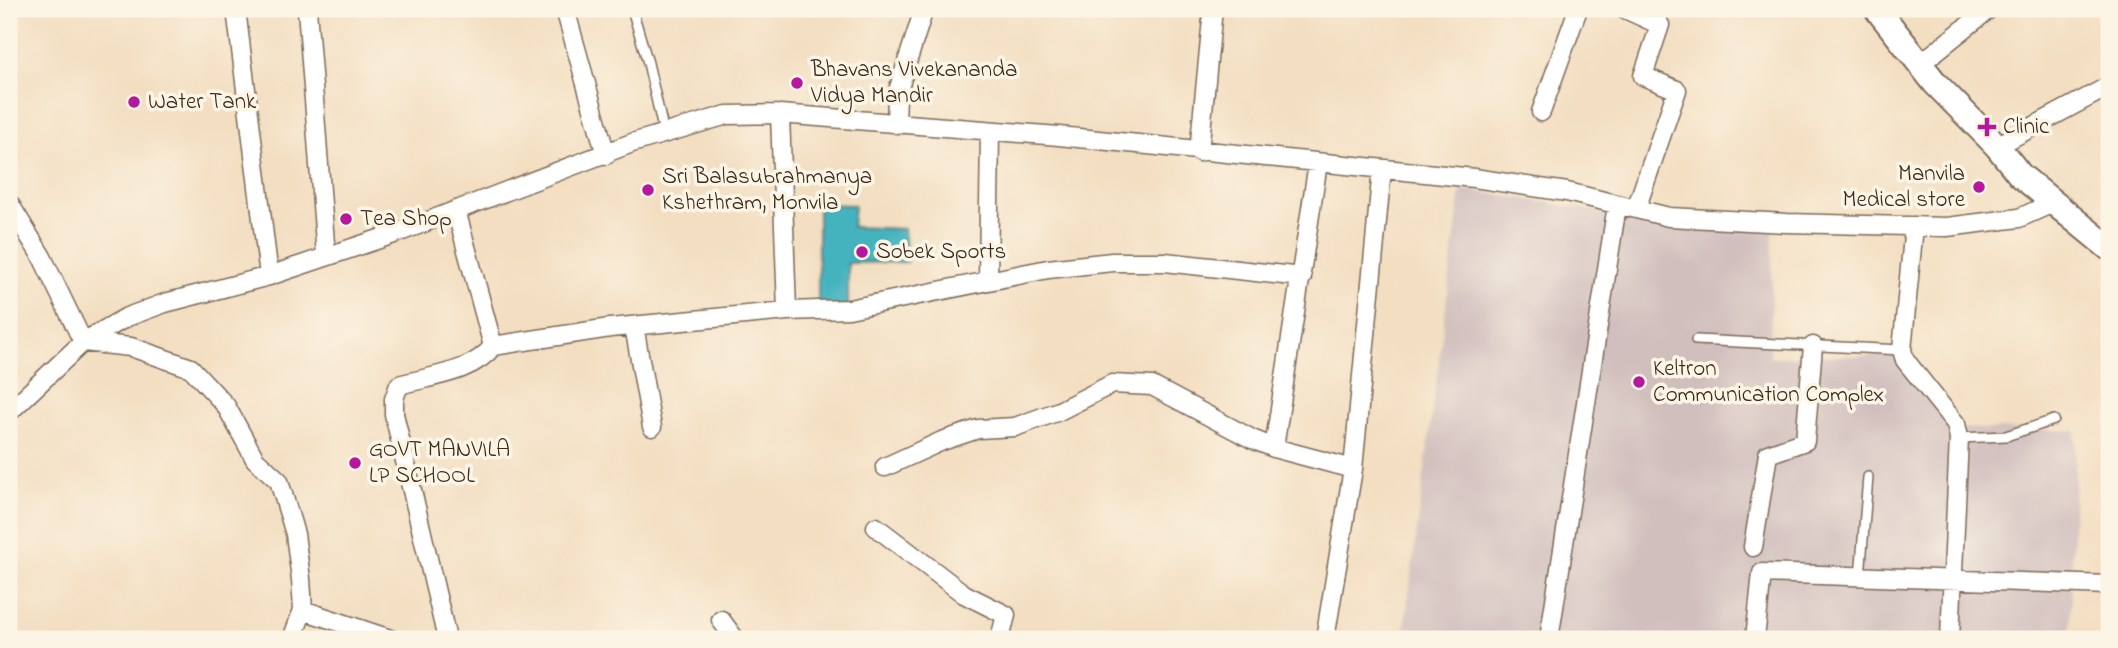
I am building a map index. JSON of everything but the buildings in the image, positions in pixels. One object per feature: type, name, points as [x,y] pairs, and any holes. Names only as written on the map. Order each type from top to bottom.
[{"type":"main road","points":[[1877,9],[1936,83],[1997,146],[2020,175],[2109,248]]},
{"type":"street","points":[[236,9],[269,276]]},
{"type":"street","points":[[306,9],[326,256]]},
{"type":"street","points":[[565,9],[606,155]]},
{"type":"street","points":[[896,124],[897,94],[924,9]]},
{"type":"street","points":[[1199,152],[1213,9]]},
{"type":"street","points":[[1541,112],[1578,9]]},
{"type":"street","points":[[1625,9],[1660,25],[1643,76],[1678,90],[1636,209]]},
{"type":"street","points":[[1920,64],[1989,9]]},
{"type":"street","points":[[1997,146],[2109,86]]},
{"type":"street","points":[[9,411],[83,342],[127,317],[165,303],[269,276],[397,233],[664,133],[727,114],[780,114],[1059,136],[1382,169],[1532,186],[1669,217],[1947,227],[1988,224],[2019,218],[2053,203]]},
{"type":"street","points":[[780,114],[787,312]]},
{"type":"street","points":[[988,281],[990,132]]},
{"type":"street","points":[[1275,448],[1318,163]]},
{"type":"street","points":[[1325,639],[1353,469],[1382,169]]},
{"type":"street","points":[[9,203],[42,257],[83,342]]},
{"type":"street","points":[[1549,639],[1617,205]]},
{"type":"street","points":[[456,210],[493,346]]},
{"type":"street","points":[[1914,226],[1902,350],[1905,360],[1956,424],[1959,438],[1950,639]]},
{"type":"street","points":[[447,639],[394,414],[394,399],[399,385],[475,364],[486,356],[493,346],[634,326],[849,309],[1048,269],[1112,262],[1165,262],[1302,277]]},
{"type":"street","points":[[634,326],[652,427]]},
{"type":"street","points":[[83,342],[131,347],[191,368],[226,406],[255,458],[279,481],[295,534],[303,610],[292,639]]},
{"type":"street","points":[[1753,547],[1768,454],[1805,441],[1813,346]]},
{"type":"street","points":[[886,467],[942,441],[978,429],[1015,427],[1059,411],[1112,384],[1152,386],[1252,439],[1353,469]]},
{"type":"street","points":[[877,527],[964,594],[1006,615],[1000,639]]},
{"type":"street","points":[[1755,639],[1762,573],[2109,585]]},
{"type":"street","points":[[303,610],[390,639]]},
{"type":"street","points":[[721,620],[735,639]]},
{"type":"lane","points":[[632,9],[664,133]]},
{"type":"lane","points":[[1696,340],[1902,350]]},
{"type":"lane","points":[[1959,438],[2006,436],[2054,420]]},
{"type":"lane","points":[[1860,576],[1868,477]]},
{"type":"shaded area","points":[[1461,189],[1696,227],[1773,230],[1770,357],[1895,355],[1950,428],[2076,431],[2070,639],[1403,639]]},
{"type":"water","name":"Sobek Sports","points":[[818,204],[854,205],[852,227],[904,229],[907,262],[848,263],[848,306],[818,306]]},
{"type":"place","name":"Bhavans Vivekananda Vidya Mandir","points":[[797,83]]},
{"type":"place","name":"Water Tank","points":[[134,102]]},
{"type":"place","name":"Clinic","points":[[1987,127]]},
{"type":"place","name":"Manvila Medical store","points":[[1979,187]]},
{"type":"place","name":"Sri Balasubrahmanya Kshethram, Monvila","points":[[648,190]]},
{"type":"place","name":"Tea Shop","points":[[346,219]]},
{"type":"place","name":"Sobek Sports","points":[[862,252]]},
{"type":"place","name":"Keltron Communication Complex","points":[[1639,382]]},
{"type":"place","name":"GOVT MANVILA LP SCHOOL","points":[[355,463]]}]
